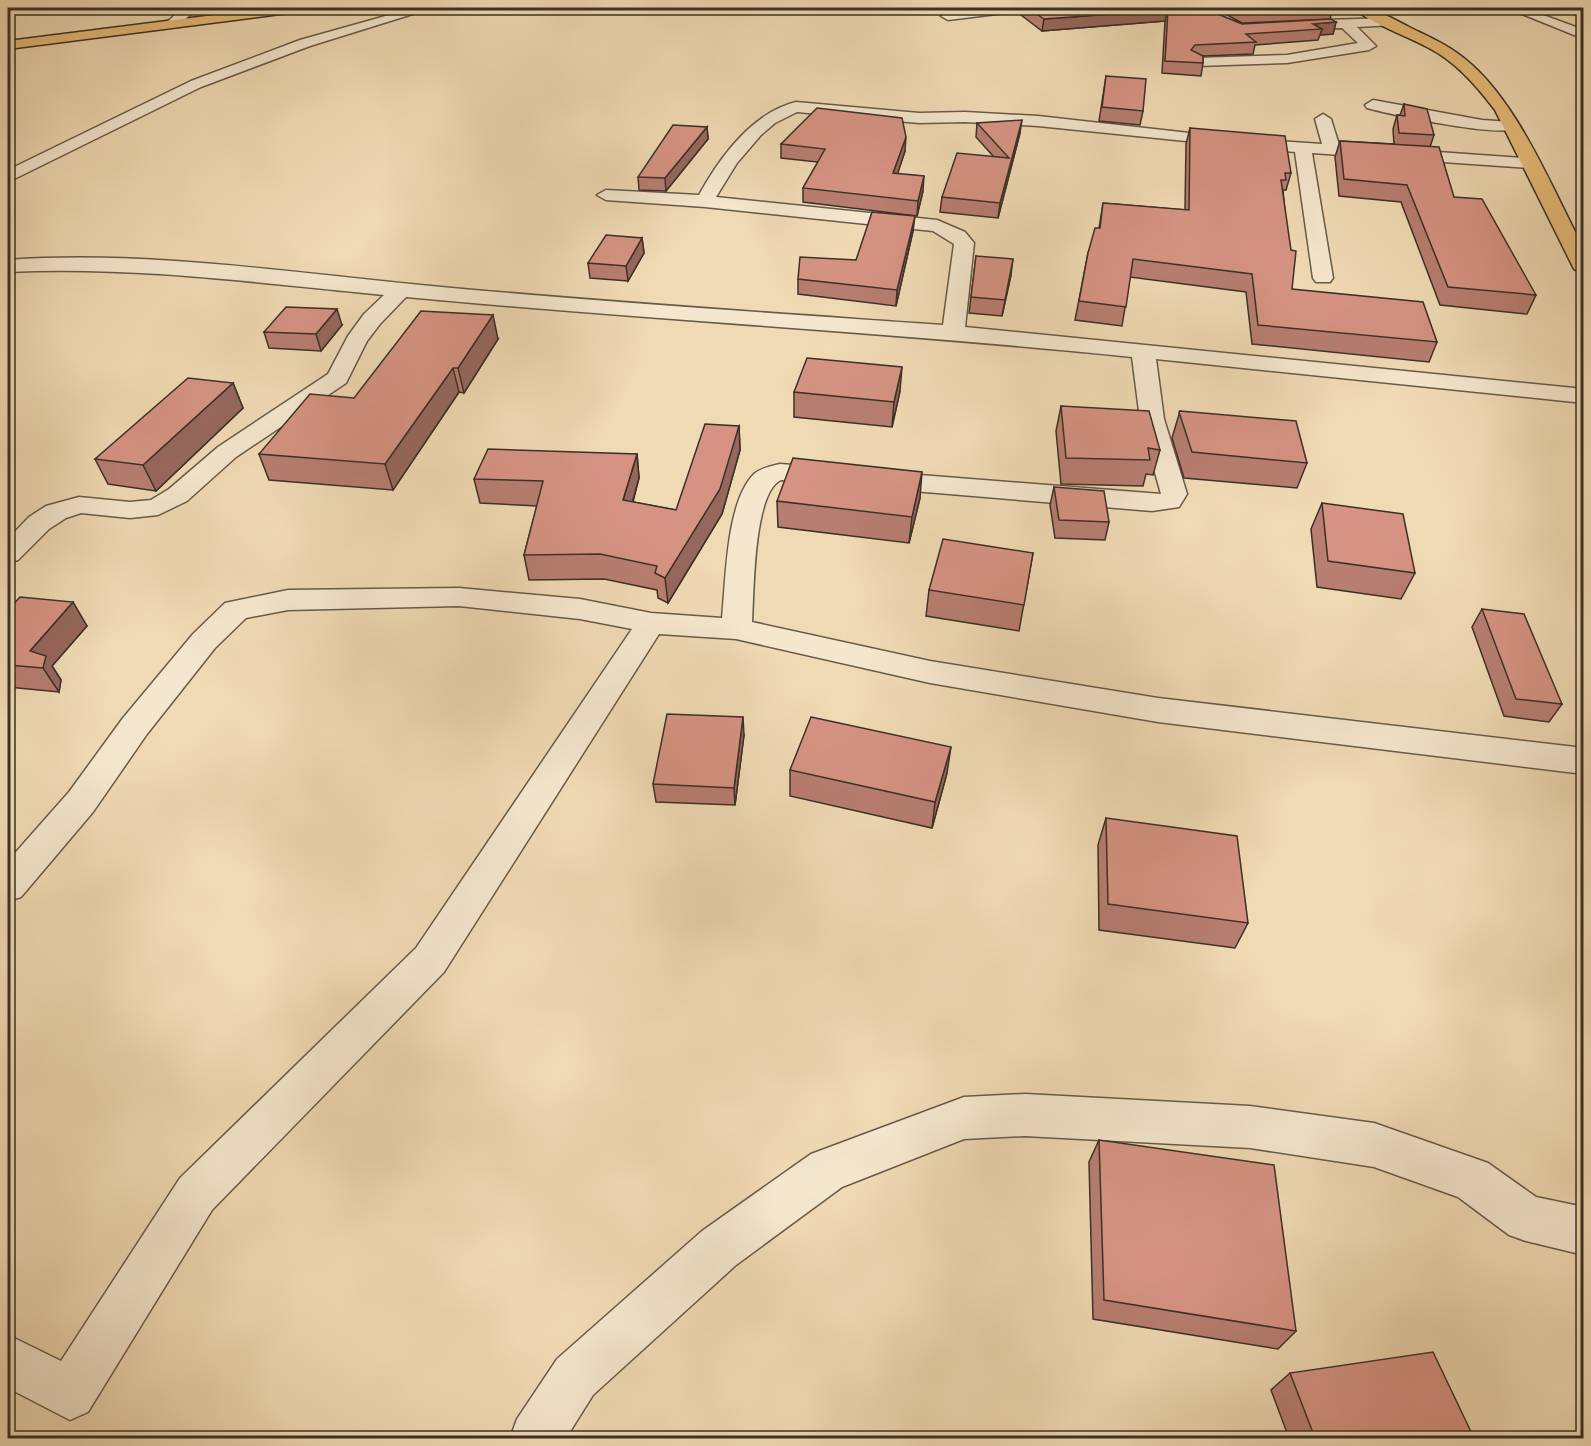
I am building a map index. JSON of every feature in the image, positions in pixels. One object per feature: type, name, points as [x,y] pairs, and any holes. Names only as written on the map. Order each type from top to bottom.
[{"type":"main road","points":[[8,45],[296,8]]},
{"type":"main road","points":[[1360,8],[1435,45],[1467,67],[1502,109],[1584,268]]},
{"type":"street","points":[[173,23],[184,14],[186,11],[183,8]]},
{"type":"street","points":[[8,177],[196,84],[316,40],[426,8]]},
{"type":"street","points":[[948,16],[1013,8]]},
{"type":"street","points":[[1513,8],[1584,35]]},
{"type":"street","points":[[1546,20],[1584,24]]},
{"type":"street","points":[[1280,26],[1390,22]]},
{"type":"street","points":[[1197,62],[1287,59],[1369,46],[1346,24]]},
{"type":"street","points":[[1373,105],[1482,125],[1511,127]]},
{"type":"street","points":[[705,201],[716,176],[755,133],[780,112],[796,107],[919,118],[1028,120],[1303,149],[1530,163]]},
{"type":"street","points":[[1323,119],[1332,151]]},
{"type":"street","points":[[1303,149],[1323,278]]},
{"type":"street","points":[[606,195],[705,201],[937,226],[948,230],[964,243],[953,332]]},
{"type":"street","points":[[8,266],[70,263],[170,268],[400,291],[953,332],[1584,396]]},
{"type":"street","points":[[8,554],[39,523],[56,512],[78,505],[108,506],[130,510],[158,507],[178,495],[226,452],[338,378],[367,326],[400,291]]},
{"type":"street","points":[[736,628],[752,507],[761,483],[768,476],[780,472],[1152,503],[1170,501],[1174,494],[1152,419],[1143,351]]},
{"type":"street","points":[[8,886],[81,802],[135,726],[204,641],[236,610],[288,600],[459,597],[580,609],[651,623],[736,628],[930,672],[1158,710],[1584,761]]},
{"type":"street","points":[[8,1360],[70,1394],[196,1194],[430,960],[651,623]]},
{"type":"street","points":[[536,1438],[575,1377],[719,1248],[827,1170],[964,1118],[1025,1114],[1250,1127],[1374,1144],[1472,1179],[1526,1218],[1584,1231]]},
{"type":"building","points":[[1028,8],[1203,8],[1242,24],[1331,19],[1336,22],[1313,24],[1322,29],[1246,34],[1256,42],[1195,45],[1191,50],[1203,56],[1203,63],[1165,61],[1168,10],[1044,19]]},
{"type":"building","points":[[1237,8],[1326,8],[1244,11]]},
{"type":"building","points":[[1106,76],[1146,79],[1143,111],[1102,107]]},
{"type":"building","points":[[1404,104],[1427,109],[1434,135],[1399,133],[1397,115],[1405,116]]},
{"type":"building","points":[[817,108],[902,118],[906,137],[893,173],[924,176],[918,201],[803,188],[825,149],[781,144]]},
{"type":"building","points":[[1022,120],[1000,203],[942,197],[957,153],[1009,158],[977,123]]},
{"type":"building","points":[[673,125],[707,127],[665,178],[638,177]]},
{"type":"building","points":[[1190,128],[1285,136],[1291,173],[1285,173],[1286,180],[1281,180],[1291,250],[1296,251],[1292,289],[1423,302],[1437,342],[1258,325],[1252,274],[1133,259],[1126,307],[1079,301],[1095,228],[1100,228],[1103,203],[1189,210]]},
{"type":"building","points":[[1340,141],[1439,147],[1454,197],[1482,199],[1536,295],[1448,287],[1407,185],[1344,179]]},
{"type":"building","points":[[872,212],[915,216],[897,290],[798,279],[800,257],[856,260]]},
{"type":"building","points":[[606,235],[642,238],[626,266],[588,263]]},
{"type":"building","points":[[976,256],[1013,259],[1005,300],[971,297]]},
{"type":"building","points":[[286,307],[337,309],[316,334],[264,332]]},
{"type":"building","points":[[421,311],[493,315],[458,368],[453,368],[385,464],[259,454],[310,394],[354,398]]},
{"type":"building","points":[[807,358],[902,367],[894,402],[794,392]]},
{"type":"building","points":[[188,378],[233,383],[143,465],[95,459]]},
{"type":"building","points":[[1061,406],[1149,411],[1160,450],[1148,448],[1150,460],[1066,458]]},
{"type":"building","points":[[1180,411],[1296,421],[1307,463],[1192,452]]},
{"type":"building","points":[[705,424],[739,426],[720,489],[665,578],[655,573],[657,566],[600,554],[524,555],[543,481],[474,479],[488,449],[637,454],[623,500],[676,510]]},
{"type":"building","points":[[793,458],[922,472],[912,517],[777,501]]},
{"type":"building","points":[[1054,487],[1104,491],[1109,522],[1059,520]]},
{"type":"building","points":[[1322,503],[1403,514],[1415,573],[1328,561]]},
{"type":"building","points":[[943,539],[1033,553],[1024,605],[929,590]]},
{"type":"building","points":[[20,597],[73,602],[30,651],[46,656],[43,668],[8,665],[8,610]]},
{"type":"building","points":[[1482,609],[1524,614],[1562,704],[1516,699]]},
{"type":"building","points":[[667,714],[743,717],[734,788],[653,784]]},
{"type":"building","points":[[811,717],[951,747],[935,802],[790,770]]},
{"type":"building","points":[[1106,818],[1237,836],[1248,923],[1108,904]]},
{"type":"building","points":[[1099,1140],[1274,1165],[1296,1331],[1104,1300]]},
{"type":"building","points":[[1433,1352],[1474,1438],[1315,1438],[1290,1373]]}]
